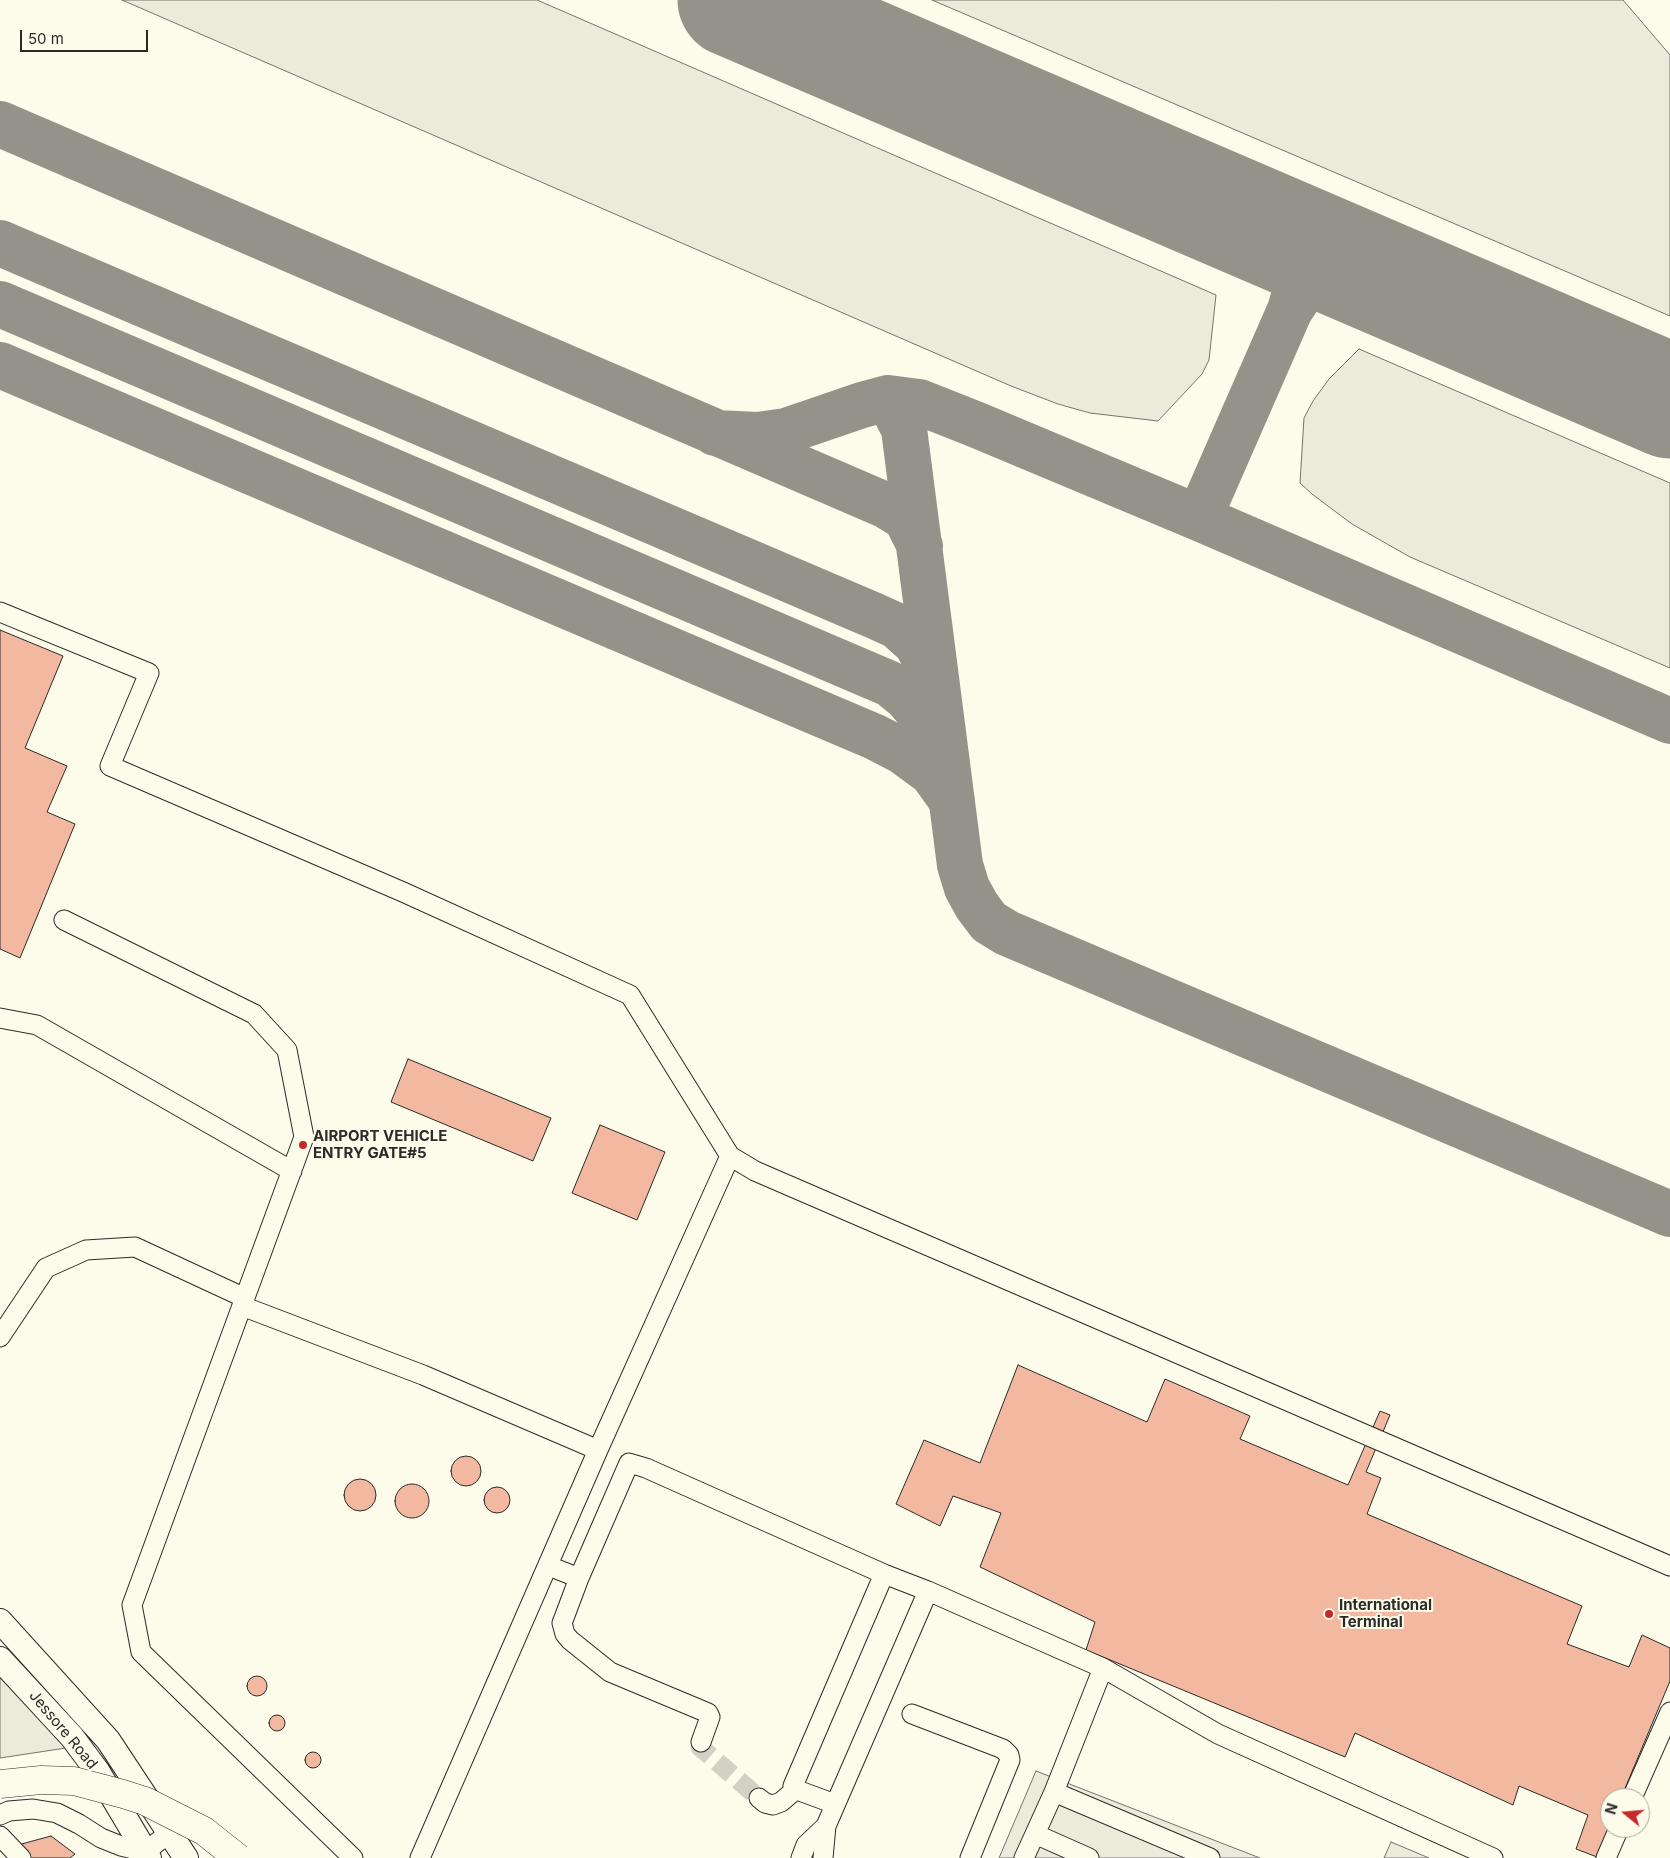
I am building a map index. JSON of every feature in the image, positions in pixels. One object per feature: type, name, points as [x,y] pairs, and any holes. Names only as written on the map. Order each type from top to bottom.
[{"type":"highway","points":[[0,1784],[41,1780],[74,1781],[123,1794],[145,1801],[204,1832],[238,1858]]},
{"type":"main road","points":[[0,1621],[108,1740],[186,1858]]},
{"type":"main road","name":"Jessore Road","points":[[0,1659],[72,1737],[98,1772],[147,1855]]},
{"type":"street","points":[[0,612],[149,672],[110,766],[403,892],[630,995],[730,1156],[755,1172],[1670,1566]]},
{"type":"street","points":[[64,920],[254,1014],[287,1050],[304,1137],[132,1605],[141,1652],[353,1858]]},
{"type":"street","points":[[0,1018],[37,1025],[292,1171]]},
{"type":"street","points":[[420,1858],[598,1450],[730,1156]]},
{"type":"street","points":[[0,1337],[46,1268],[86,1250],[135,1247],[243,1302],[423,1375],[598,1450]]},
{"type":"street","points":[[701,1742],[710,1716],[708,1714],[610,1672],[570,1640],[565,1634],[562,1623],[579,1578],[629,1463],[646,1468],[884,1574],[928,1591],[1103,1668],[1218,1734],[1493,1858]]},
{"type":"street","points":[[549,1566],[579,1578]]},
{"type":"street","points":[[795,1790],[793,1786],[884,1574]]},
{"type":"street","points":[[823,1858],[826,1826],[928,1591]]},
{"type":"street","points":[[1024,1858],[1054,1792],[1103,1668]]},
{"type":"street","points":[[1636,1788],[1670,1712]]},
{"type":"street","points":[[912,1714],[1003,1749],[1008,1755],[1010,1760],[970,1858]]},
{"type":"street","points":[[760,1798],[765,1803],[773,1805],[781,1802],[795,1790]]},
{"type":"street","points":[[795,1790],[835,1804]]},
{"type":"street","points":[[1054,1792],[1210,1858]]},
{"type":"street","points":[[0,1814],[32,1809],[57,1813],[80,1824],[101,1838],[147,1855],[169,1832]]},
{"type":"street","points":[[801,1858],[806,1845],[826,1826]]},
{"type":"street","points":[[1035,1834],[1089,1858]]},
{"type":"street","points":[[0,1836],[21,1858]]},
{"type":"street","points":[[1606,1858],[1615,1838]]},
{"type":"shaded area","points":[[122,0],[537,0],[1216,295],[1209,360],[1202,374],[1158,421],[1090,413],[1058,404],[1011,386]]},
{"type":"shaded area","points":[[932,0],[1623,0],[1670,55],[1670,316]]},
{"type":"shaded area","points":[[1359,349],[1670,483],[1670,668],[1410,557],[1352,524],[1300,483],[1304,418],[1313,401],[1329,379]]},
{"type":"shaded area","points":[[0,1672],[66,1748],[0,1758]]},
{"type":"shaded area","points":[[1036,1771],[1260,1858],[999,1858]]},
{"type":"shaded area","points":[[1391,1842],[1429,1858],[1384,1858]]},
{"type":"building","points":[[0,630],[63,656],[25,748],[67,766],[47,812],[75,824],[20,958],[0,949]]},
{"type":"building","points":[[408,1059],[551,1118],[533,1161],[391,1102]]},
{"type":"building","points":[[600,1125],[665,1152],[637,1220],[572,1193]]},
{"type":"building","name":"International Terminal","points":[[1018,1365],[1147,1422],[1165,1379],[1250,1416],[1240,1439],[1348,1485],[1380,1411],[1390,1415],[1366,1472],[1381,1478],[1367,1514],[1582,1606],[1567,1644],[1629,1667],[1642,1635],[1670,1648],[1670,1681],[1625,1788],[1600,1788],[1600,1838],[1605,1838],[1597,1857],[1576,1849],[1588,1815],[1519,1786],[1513,1805],[1355,1733],[1345,1757],[1086,1650],[1095,1622],[980,1567],[1001,1513],[953,1496],[940,1526],[896,1504],[924,1440],[980,1463]]},
{"type":"building","points":[[466,1456],[477,1460],[481,1471],[477,1482],[466,1486],[455,1482],[451,1471],[455,1460]]},
{"type":"building","points":[[360,1479],[372,1483],[376,1495],[372,1507],[360,1511],[348,1507],[344,1495],[348,1483]]},
{"type":"building","points":[[412,1484],[424,1489],[429,1501],[424,1513],[412,1518],[400,1513],[395,1501],[400,1489]]},
{"type":"building","points":[[497,1487],[506,1491],[510,1500],[506,1509],[497,1513],[488,1509],[484,1500],[488,1491]]},
{"type":"building","points":[[257,1676],[264,1679],[267,1686],[264,1693],[257,1696],[250,1693],[247,1686],[250,1679]]},
{"type":"building","points":[[274,1715],[280,1715],[285,1720],[283,1729],[274,1731],[269,1726],[269,1720]]},
{"type":"building","points":[[310,1752],[316,1752],[321,1757],[319,1766],[310,1768],[305,1763],[305,1757]]},
{"type":"building","points":[[51,1836],[75,1854],[70,1858],[29,1858],[18,1845]]},
{"type":"taxiway","points":[[0,124],[885,505],[906,518],[920,546]]},
{"type":"taxiway","points":[[1199,518],[1290,310],[1294,296],[1298,278],[1297,261],[1293,249],[1281,236],[1265,228]]},
{"type":"taxiway","points":[[0,243],[897,626],[916,643],[935,677]]},
{"type":"taxiway","points":[[1290,310],[1309,282],[1331,267],[1351,266],[1370,273]]},
{"type":"taxiway","points":[[0,304],[890,684],[907,698],[927,722],[942,749]]},
{"type":"taxiway","points":[[0,365],[875,737],[902,751],[932,773],[952,801]]},
{"type":"taxiway","points":[[888,398],[904,429],[960,865],[967,888],[989,922],[1007,933],[1670,1214]]},
{"type":"taxiway","points":[[715,433],[758,435],[786,431],[888,398],[919,402],[1199,518],[1670,721]]},
{"type":"runway","points":[[735,0],[1670,401]]},
{"type":"tunnel","points":[[701,1742],[700,1747],[759,1798]]},
{"type":"place","name":"AIRPORT VEHICLE ENTRY GATE#5","points":[[303,1145]]},
{"type":"place","name":"International Terminal","points":[[1329,1614]]}]
